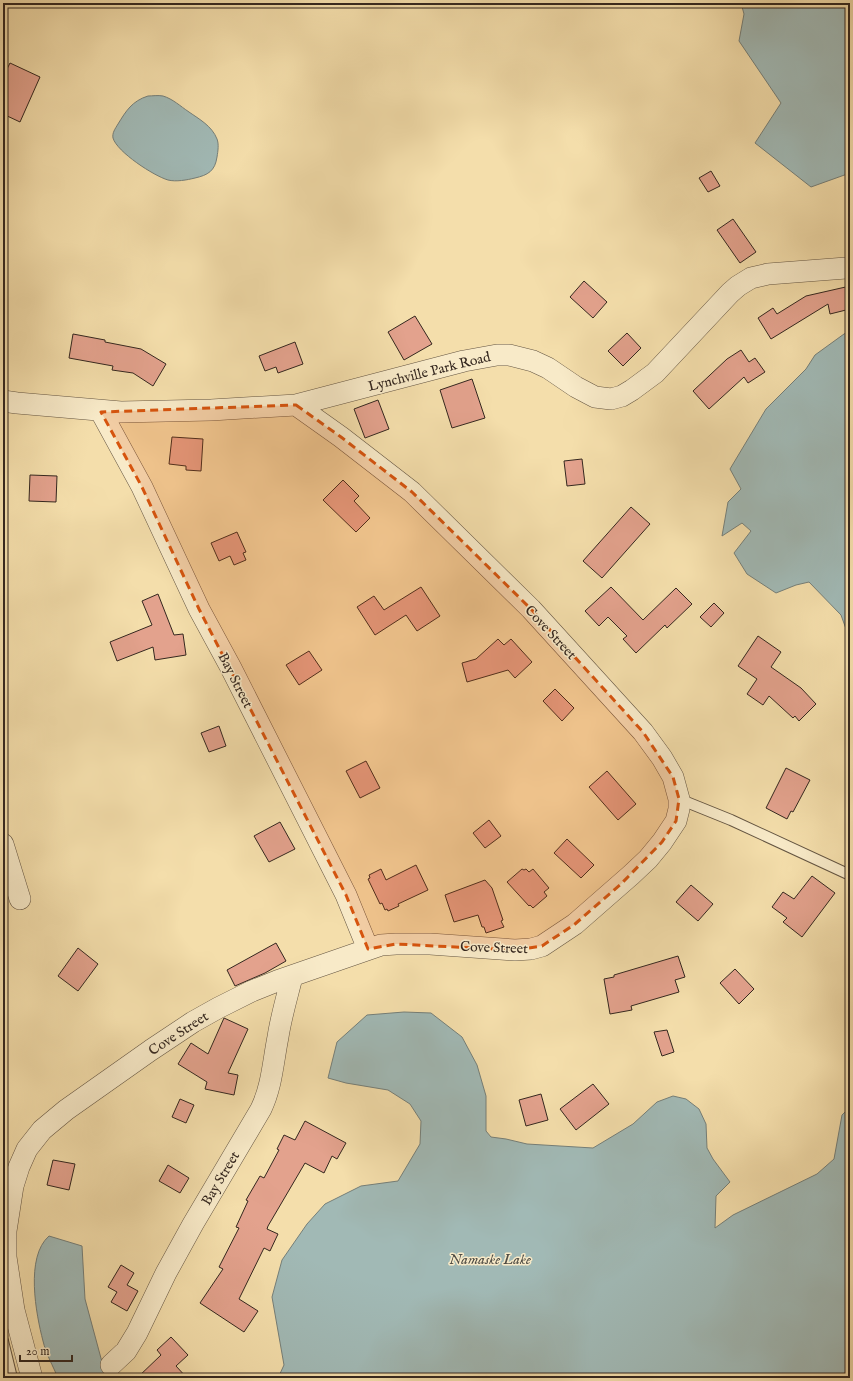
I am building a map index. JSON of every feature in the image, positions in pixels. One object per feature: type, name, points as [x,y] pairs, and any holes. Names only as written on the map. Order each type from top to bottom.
[{"type":"street","name":"Lynchville Park Road","points":[[3,401],[101,412],[211,410],[296,405],[464,361],[496,355],[509,355],[533,361],[548,368],[589,394],[602,399],[611,399],[622,396],[656,373],[730,293],[751,278],[768,274],[848,268]]},
{"type":"street","name":"Cove Street","points":[[32,1378],[8,1317],[6,1230],[13,1186],[19,1167],[27,1150],[42,1130],[66,1110],[193,1022],[252,991],[277,981],[381,945],[430,944],[515,950],[531,949],[542,946],[575,924],[632,875],[662,842],[676,821],[679,809],[679,799],[673,777],[662,758],[643,732],[531,609],[412,492],[341,436],[296,405]]},
{"type":"street","name":"Bay Street","points":[[101,412],[142,487],[199,609],[231,668],[346,895],[368,949]]},
{"type":"street","points":[[3,844],[20,899]]},
{"type":"street","name":"Bay Street","points":[[111,1364],[126,1351],[137,1333],[166,1273],[267,1097],[271,1083],[278,1037],[292,977]]},
{"type":"lane","points":[[679,799],[731,820],[850,875]]},
{"type":"lane","points":[[3,1341],[12,1378]]},
{"type":"highlighted area","points":[[296,405],[341,437],[412,492],[531,609],[643,732],[673,777],[679,799],[676,821],[662,842],[621,884],[575,924],[542,946],[515,950],[396,944],[368,949],[346,895],[199,609],[142,487],[101,412]]},
{"type":"water","points":[[741,3],[850,3],[850,173],[811,187],[755,143],[781,103],[739,41],[744,14]]},
{"type":"water","points":[[148,96],[163,96],[170,99],[201,120],[212,130],[217,139],[218,148],[215,166],[210,172],[200,177],[171,181],[154,174],[137,163],[116,144],[113,138],[113,133],[124,115],[130,107],[142,98]]},
{"type":"water","points":[[850,331],[850,640],[841,615],[809,582],[796,585],[776,593],[747,574],[734,553],[751,531],[742,523],[722,536],[728,502],[741,489],[730,469],[766,409],[806,369],[815,355]]},
{"type":"water","name":"Namaske Lake","points":[[404,1012],[431,1013],[462,1037],[477,1065],[486,1096],[486,1131],[491,1137],[527,1144],[593,1148],[633,1124],[657,1102],[673,1096],[686,1099],[699,1109],[706,1124],[707,1148],[730,1182],[716,1196],[715,1228],[733,1215],[817,1174],[834,1159],[842,1115],[850,1107],[850,1378],[278,1378],[284,1365],[272,1297],[282,1260],[307,1224],[325,1204],[361,1186],[398,1181],[420,1144],[421,1121],[410,1104],[388,1090],[346,1083],[328,1078],[337,1042],[367,1015]]},
{"type":"water","points":[[49,1236],[82,1246],[85,1299],[102,1362],[109,1378],[58,1378],[48,1355],[43,1341],[35,1301],[34,1286],[37,1257],[42,1245]]},
{"type":"building","points":[[10,63],[40,77],[20,122],[3,114],[3,77]]},
{"type":"building","points":[[711,171],[720,186],[708,192],[699,178]]},
{"type":"building","points":[[733,219],[756,252],[740,263],[717,230]]},
{"type":"building","points":[[584,281],[607,302],[593,318],[570,297]]},
{"type":"building","points":[[850,286],[850,309],[830,314],[828,304],[771,339],[758,318],[773,308],[777,314],[806,296]]},
{"type":"building","points":[[415,316],[432,344],[404,360],[388,332]]},
{"type":"building","points":[[627,333],[641,348],[623,366],[608,351]]},
{"type":"building","points":[[73,334],[141,349],[166,364],[153,386],[133,373],[112,370],[113,366],[69,358]]},
{"type":"building","points":[[295,342],[303,364],[278,373],[276,367],[265,371],[259,356]]},
{"type":"building","points":[[741,350],[749,362],[755,358],[765,372],[748,383],[744,377],[709,409],[693,391],[727,359]]},
{"type":"building","points":[[472,379],[485,418],[452,428],[440,390]]},
{"type":"building","points":[[378,400],[389,429],[365,438],[354,409]]},
{"type":"building","points":[[172,437],[203,439],[201,471],[186,470],[186,466],[169,464]]},
{"type":"building","points":[[582,459],[585,484],[567,486],[564,461]]},
{"type":"building","points":[[30,475],[57,476],[56,502],[29,501]]},
{"type":"building","points":[[343,480],[359,496],[354,501],[370,518],[356,532],[323,500]]},
{"type":"building","points":[[631,507],[650,524],[602,578],[583,561]]},
{"type":"building","points":[[237,532],[246,552],[243,553],[246,560],[234,565],[230,556],[219,561],[211,543]]},
{"type":"building","points":[[421,587],[440,616],[417,631],[406,615],[375,635],[357,607],[374,596],[384,610]]},
{"type":"building","points":[[611,587],[643,620],[676,588],[692,604],[667,628],[665,625],[636,653],[623,639],[627,636],[608,617],[599,626],[585,611]]},
{"type":"building","points":[[158,594],[174,635],[183,634],[186,655],[155,660],[153,647],[117,661],[110,642],[152,625],[142,601]]},
{"type":"building","points":[[714,603],[724,613],[711,627],[700,617]]},
{"type":"building","points":[[758,636],[781,652],[771,667],[801,688],[816,704],[799,721],[795,716],[793,718],[769,696],[763,705],[747,694],[757,679],[738,666]]},
{"type":"building","points":[[498,639],[504,645],[511,639],[532,662],[515,678],[508,670],[467,682],[462,663],[476,659]]},
{"type":"building","points":[[309,651],[322,670],[299,685],[286,665]]},
{"type":"building","points":[[555,689],[574,708],[562,721],[543,701]]},
{"type":"building","points":[[219,726],[226,746],[209,752],[201,733]]},
{"type":"building","points":[[366,761],[380,788],[360,798],[346,771]]},
{"type":"building","points":[[786,768],[810,780],[793,812],[791,811],[787,819],[766,808]]},
{"type":"building","points":[[607,771],[636,804],[618,820],[589,787]]},
{"type":"building","points":[[489,820],[501,836],[485,848],[473,833]]},
{"type":"building","points":[[280,822],[295,849],[269,862],[254,836]]},
{"type":"building","points":[[567,839],[594,865],[581,878],[554,853]]},
{"type":"building","points":[[416,865],[428,890],[398,904],[399,906],[388,911],[387,909],[385,910],[382,903],[380,904],[368,879],[370,878],[369,875],[381,869],[386,880]]},
{"type":"building","points":[[522,869],[526,869],[529,872],[533,869],[549,888],[544,892],[547,896],[533,908],[530,905],[529,906],[507,882]]},
{"type":"building","points":[[812,876],[835,893],[802,937],[783,922],[787,918],[772,907],[783,892],[794,899]]},
{"type":"building","points":[[485,880],[492,888],[504,927],[486,933],[484,927],[482,927],[478,915],[454,922],[445,895]]},
{"type":"building","points":[[691,885],[713,904],[698,921],[676,902]]},
{"type":"building","points":[[276,943],[286,961],[265,973],[235,986],[227,970]]},
{"type":"building","points":[[78,948],[98,964],[78,991],[58,976]]},
{"type":"building","points":[[678,956],[685,977],[675,980],[679,992],[631,1006],[632,1010],[610,1014],[604,979]]},
{"type":"building","points":[[735,969],[754,989],[739,1004],[720,983]]},
{"type":"building","points":[[224,1018],[248,1029],[228,1073],[238,1075],[234,1095],[205,1089],[207,1082],[178,1064],[191,1043],[208,1054]]},
{"type":"building","points":[[667,1030],[674,1052],[662,1056],[654,1032]]},
{"type":"building","points":[[593,1084],[609,1104],[576,1130],[560,1109]]},
{"type":"building","points":[[541,1094],[548,1120],[526,1126],[519,1100]]},
{"type":"building","points":[[180,1099],[194,1105],[186,1123],[172,1117]]},
{"type":"building","points":[[305,1121],[346,1143],[337,1159],[332,1156],[324,1173],[305,1163],[268,1226],[267,1229],[278,1234],[270,1251],[264,1248],[239,1299],[258,1311],[244,1332],[200,1303],[223,1269],[219,1267],[239,1228],[236,1227],[248,1201],[246,1200],[260,1176],[264,1178],[279,1150],[277,1149],[284,1135],[295,1140]]},
{"type":"building","points":[[53,1160],[75,1164],[69,1190],[47,1185]]},
{"type":"building","points":[[168,1165],[189,1178],[180,1193],[159,1181]]},
{"type":"building","points":[[121,1265],[134,1273],[127,1285],[138,1291],[127,1311],[111,1302],[117,1292],[108,1287]]},
{"type":"building","points":[[171,1337],[188,1355],[176,1366],[187,1378],[137,1378],[161,1355],[157,1350]]}]
